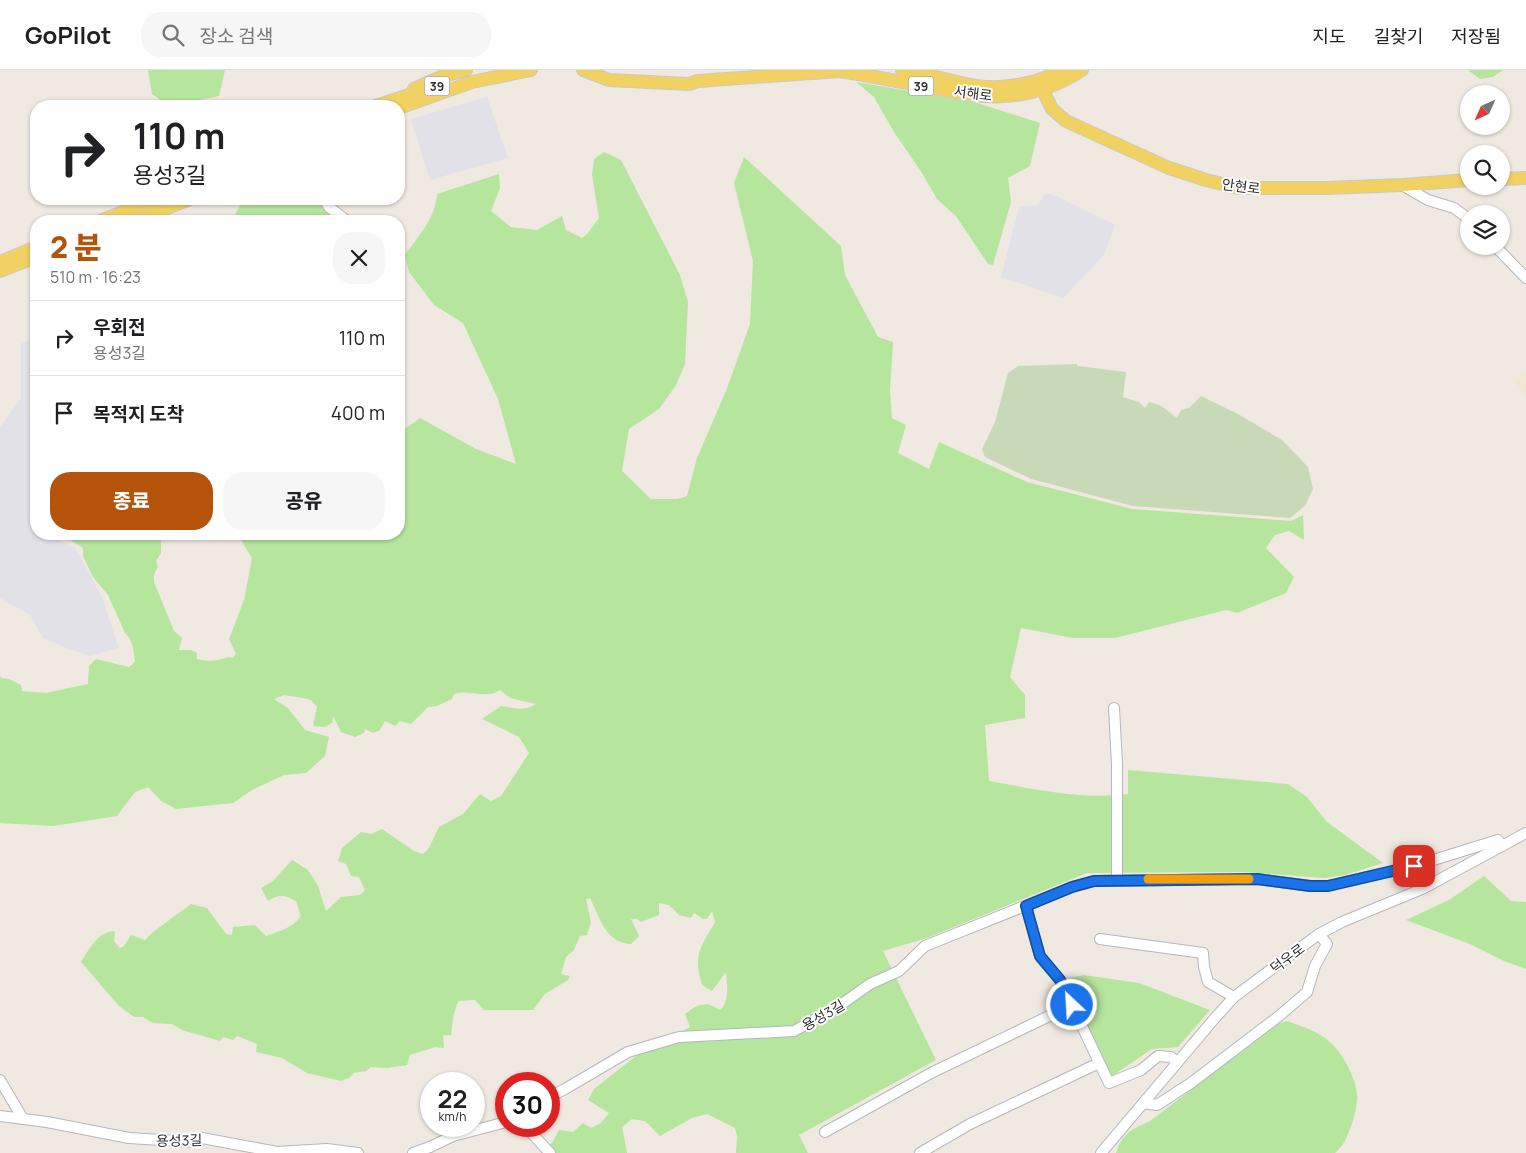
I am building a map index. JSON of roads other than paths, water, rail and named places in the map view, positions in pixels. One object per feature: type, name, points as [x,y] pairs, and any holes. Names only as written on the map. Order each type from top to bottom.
[{"type":"main road","points":[[402,100],[422,84],[466,70]]},
{"type":"main road","name":"39","points":[[405,100],[477,74],[499,70]]},
{"type":"main road","name":"39","points":[[405,100],[472,82],[532,70]]},
{"type":"main road","name":"서해로","points":[[583,70],[609,80],[689,84],[698,81],[835,71],[978,96],[1003,96],[1040,85],[1063,70]]},
{"type":"main road","name":"서해로","points":[[902,70],[974,86],[1058,83],[1082,70]]},
{"type":"main road","name":"안현로","points":[[1040,85],[1052,109],[1066,121],[1153,162],[1206,180],[1238,188],[1268,189],[1402,185],[1460,181]]},
{"type":"main road","points":[[1510,179],[1526,178]]},
{"type":"main road","points":[[115,215],[141,205]]},
{"type":"main road","points":[[149,215],[175,205]]},
{"type":"main road","points":[[0,262],[30,250]]},
{"type":"main road","points":[[0,271],[30,259]]},
{"type":"street","points":[[1402,185],[1428,200],[1454,208],[1460,212]]},
{"type":"street","points":[[328,205],[340,215]]},
{"type":"street","points":[[1504,255],[1526,278]]},
{"type":"street","points":[[1114,708],[1117,764],[1117,880]]},
{"type":"street","name":"덕우로","points":[[1101,1153],[1234,997],[1319,934],[1342,922],[1422,889],[1526,833]]},
{"type":"street","name":"용성3길","points":[[560,1092],[628,1052],[679,1036],[794,1031],[839,1006],[870,984],[899,971],[925,946],[1094,881],[1257,879],[1310,886],[1328,886],[1414,866],[1498,840],[1502,846]]},
{"type":"street","points":[[1026,906],[1040,956],[1060,980],[1109,1083],[1141,1070],[1158,1056],[1171,1057],[1177,1062]]},
{"type":"street","points":[[1143,1104],[1157,1105],[1191,1083],[1279,1016],[1307,992],[1315,966],[1327,944],[1319,934]]},
{"type":"street","points":[[1100,939],[1203,953],[1204,968],[1208,982],[1234,997]]},
{"type":"street","points":[[825,1132],[931,1073],[1072,1005]]},
{"type":"street","points":[[920,1153],[970,1124],[1099,1063]]},
{"type":"street","points":[[0,1080],[23,1119]]},
{"type":"street","name":"용성3길","points":[[0,1116],[47,1122],[129,1138],[194,1142],[202,1138],[277,1152],[327,1149],[358,1153]]},
{"type":"street","points":[[413,1153],[453,1136],[495,1125]]},
{"type":"street","points":[[535,1137],[550,1153]]}]
